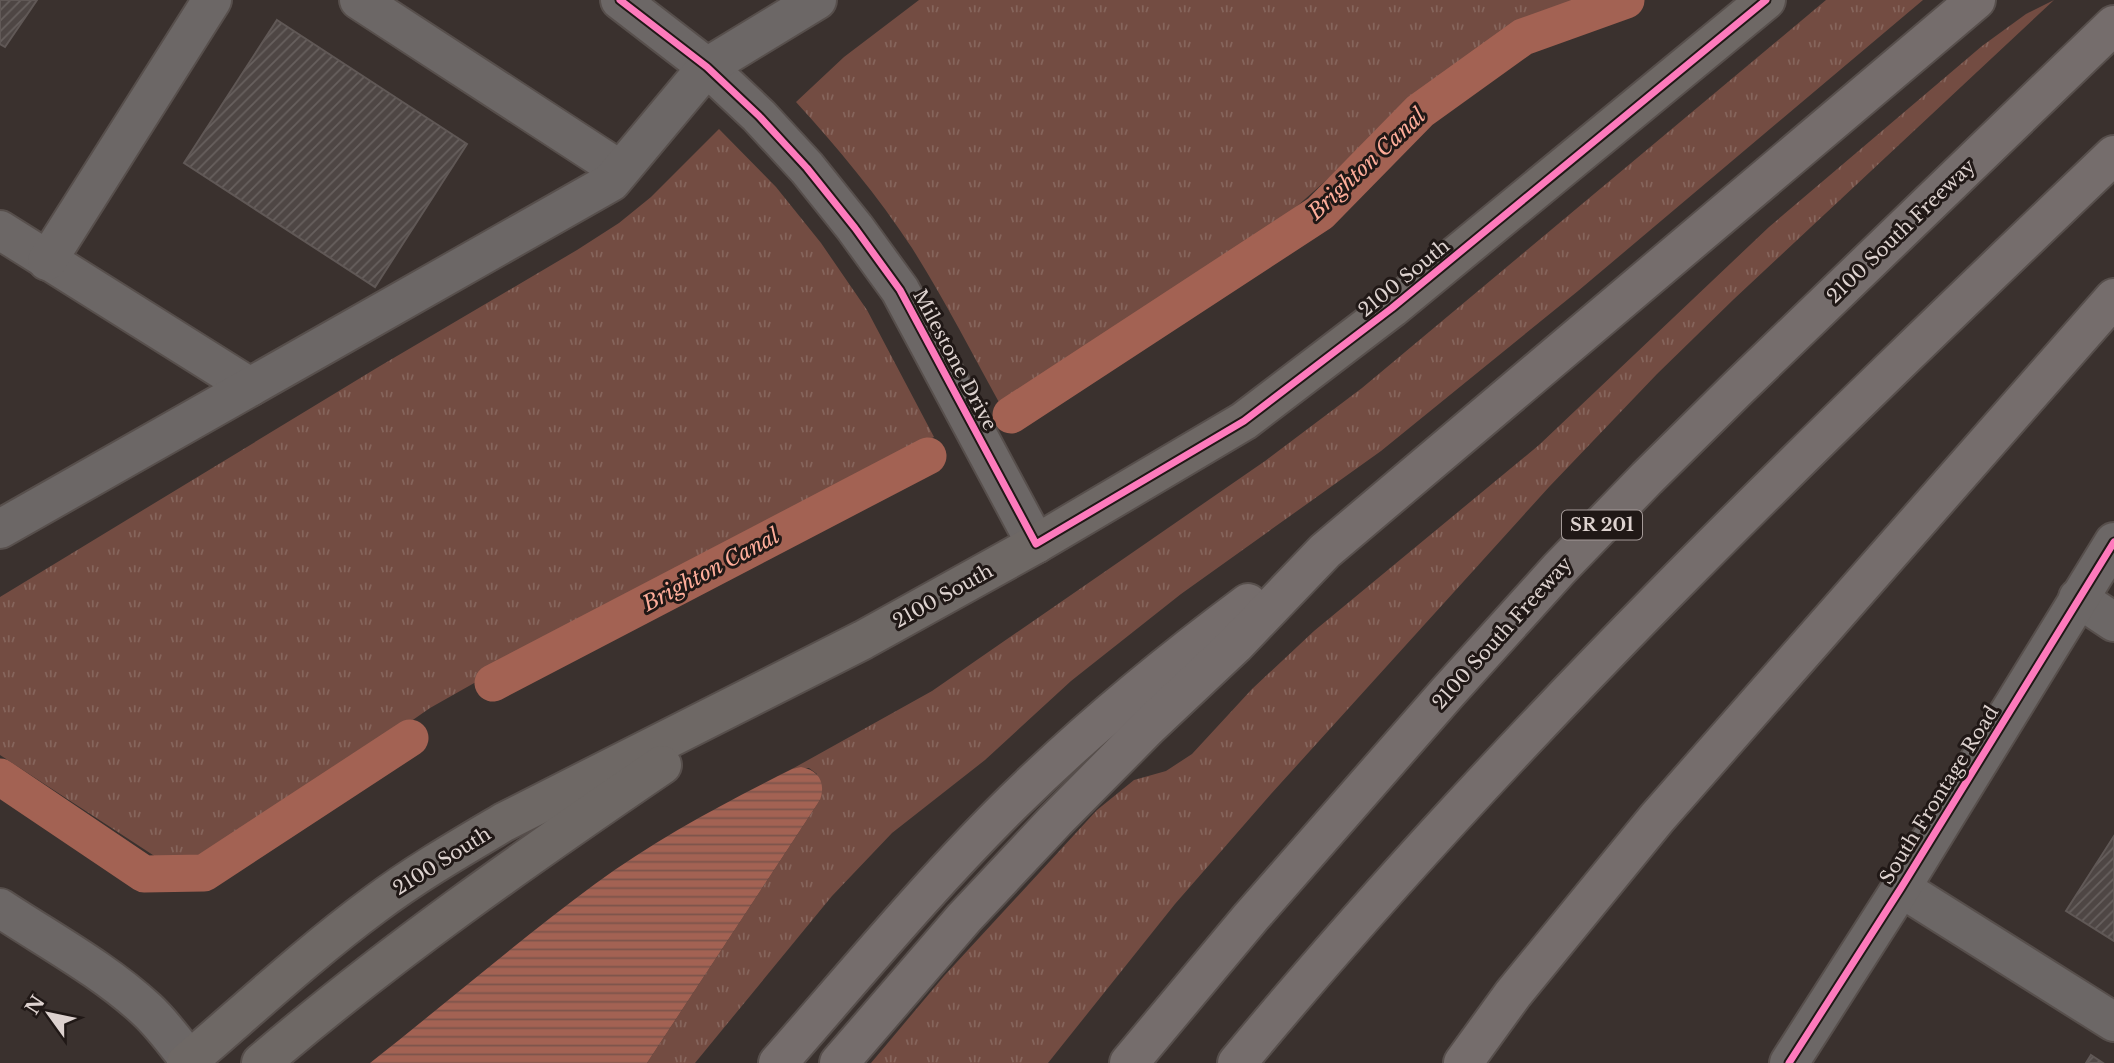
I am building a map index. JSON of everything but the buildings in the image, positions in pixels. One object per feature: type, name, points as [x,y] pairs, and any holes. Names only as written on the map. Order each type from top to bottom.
[{"type":"highway","points":[[839,1063],[964,918],[1055,821],[1148,727],[1235,645],[1325,551],[1976,0]]},
{"type":"highway","name":"2100 South Freeway","points":[[1129,1063],[1447,693],[1568,560],[1737,389],[2114,25]]},
{"type":"highway","points":[[1237,1063],[1437,833],[1523,740],[1818,439],[2114,155]]},
{"type":"highway","points":[[1463,1063],[1513,994],[1657,818],[2114,298]]},
{"type":"highway","points":[[778,1063],[949,868],[1014,801],[1170,663],[1256,597],[1325,551]]},
{"type":"main road","name":"2100 South","points":[[188,1062],[336,935],[414,876],[459,848],[863,640],[1036,544],[1244,421],[1392,308],[1766,0]]},
{"type":"main road","points":[[261,1063],[367,974],[481,889],[671,760],[863,640]]},
{"type":"street","points":[[47,261],[212,0]]},
{"type":"street","points":[[359,0],[620,170]]},
{"type":"street","name":"Milestone Drive","points":[[620,0],[707,67],[759,116],[807,168],[900,290],[1036,544]]},
{"type":"street","points":[[0,529],[611,182],[707,67],[817,0]]},
{"type":"street","points":[[0,230],[250,387]]},
{"type":"street","name":"South Frontage Road","points":[[1788,1063],[1901,888],[2114,542]]},
{"type":"street","points":[[2078,598],[2114,622]]},
{"type":"street","points":[[1901,888],[2114,1022]]},
{"type":"street","points":[[0,908],[132,997],[171,1035],[188,1062]]},
{"type":"green space","points":[[919,0],[1595,0],[1532,19],[1458,63],[1295,208],[1033,389],[1001,406],[912,248],[857,172],[796,102],[844,57]]},
{"type":"green space","points":[[1826,0],[1923,0],[1578,291],[1381,451],[1181,594],[1071,681],[985,760],[892,833],[832,896],[695,1063],[647,1063],[820,800],[817,774],[809,768],[792,769],[932,691],[1265,461],[1362,388]]},
{"type":"green space","points":[[2054,0],[1734,299],[1657,374],[1549,487],[1175,904],[1048,1063],[871,1063],[944,976],[1097,810],[1134,780],[1166,771],[1192,754],[1252,689],[1314,631],[1539,445],[1769,227],[1982,46],[2026,14]]},
{"type":"green space","points":[[719,129],[776,187],[821,243],[867,310],[934,437],[582,622],[430,708],[207,863],[175,862],[156,857],[0,755],[0,597],[619,223],[651,197]]},
{"type":"shaded area","points":[[801,767],[820,778],[820,800],[647,1063],[370,1063],[538,928],[618,868],[716,808],[792,769]]},
{"type":"waterway","name":"Brighton Canal","points":[[1011,415],[1320,213],[1420,111],[1523,37],[1626,0]]},
{"type":"waterway","name":"Brighton Canal","points":[[493,683],[928,456]]},
{"type":"waterway","name":"Brighton Canal","points":[[0,777],[144,874],[204,873],[410,738]]},
{"type":"cycle path","points":[[620,0],[707,67],[759,116],[807,168],[855,228],[900,290],[1036,544],[1244,421],[1392,308],[1766,0]]},
{"type":"cycle path","points":[[1789,1063],[1901,888],[2114,542]]}]
